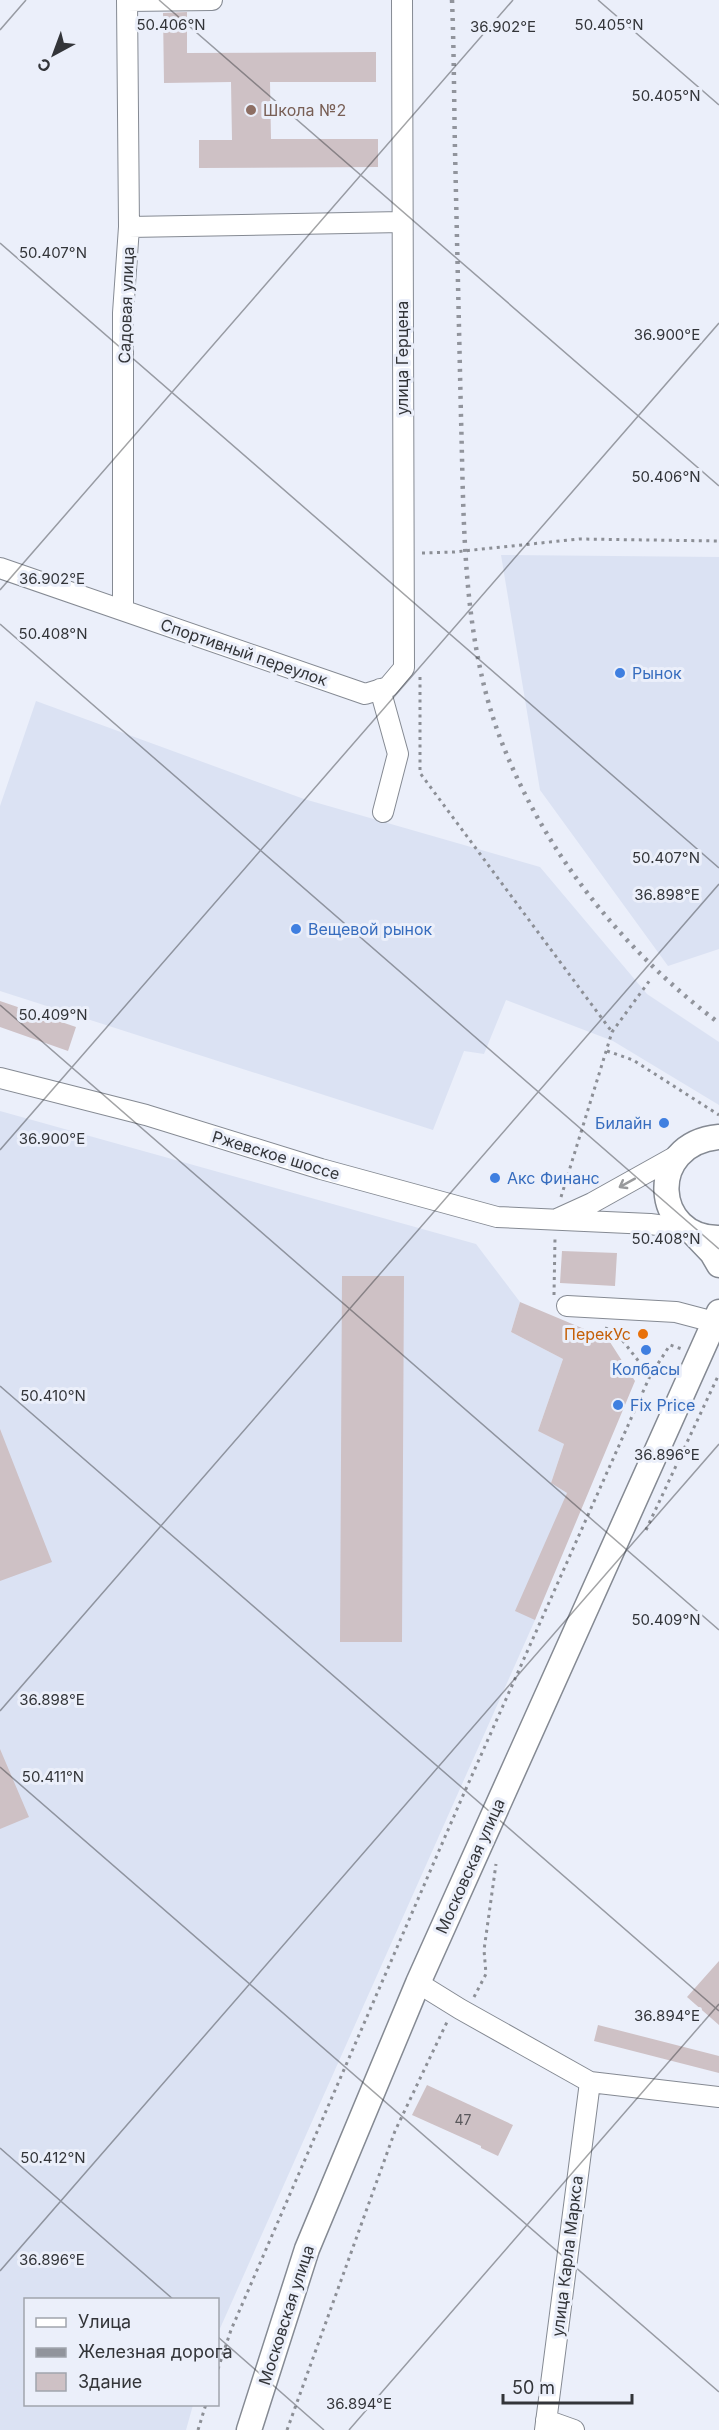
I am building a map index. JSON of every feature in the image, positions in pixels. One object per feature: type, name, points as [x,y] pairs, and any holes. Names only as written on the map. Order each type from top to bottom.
[{"type":"main road","points":[[719,1137],[704,1139],[690,1145],[678,1155],[667,1180],[670,1208],[678,1220],[712,1253],[719,1265]]},
{"type":"main road","points":[[690,1231],[704,1237],[719,1238]]},
{"type":"main road","name":"Московская улица","points":[[249,2430],[307,2249],[418,1983],[717,1317]]},
{"type":"street","points":[[126,1],[212,0]]},
{"type":"street","name":"улица Герцена","points":[[373,692],[388,687],[404,668],[402,0]]},
{"type":"street","name":"Садовая улица","points":[[123,610],[123,313],[129,227],[126,1]]},
{"type":"street","points":[[129,227],[402,222]]},
{"type":"street","name":"Спортивный переулок","points":[[0,568],[373,692]]},
{"type":"street","points":[[373,692],[398,754],[382,813]]},
{"type":"street","name":"Ржевское шоссе","points":[[0,1078],[146,1115],[321,1169],[497,1217],[650,1224],[690,1231]]},
{"type":"street","points":[[554,1220],[592,1203],[678,1155]]},
{"type":"street","points":[[561,1302],[717,1317]]},
{"type":"street","points":[[418,1983],[590,2082],[719,2097]]},
{"type":"street","name":"улица Карла Маркса","points":[[545,2425],[590,2082]]},
{"type":"street","points":[[545,2425],[574,2430]]},
{"type":"path","points":[[420,553],[454,552],[579,539],[719,541]]},
{"type":"path","points":[[420,669],[420,773],[612,1032]]},
{"type":"path","points":[[561,1302],[554,1220],[612,1032],[650,980]]},
{"type":"path","points":[[607,1051],[633,1060],[719,1114]]},
{"type":"path","points":[[219,2366],[231,2330],[354,2044],[650,1376],[616,1332],[596,1324]]},
{"type":"path","points":[[641,1539],[719,1374]]},
{"type":"path","points":[[287,2430],[395,2131],[447,2022],[473,1998],[486,1974],[484,1950],[497,1854]]},
{"type":"path","points":[[198,2430],[205,2406]]},
{"type":"shaded area","name":"Рынок","points":[[501,555],[719,557],[719,949],[668,966],[540,790]]},
{"type":"shaded area","name":"Вещевой рынок","points":[[36,701],[304,799],[540,867],[647,994],[719,1042],[719,1105],[613,1041],[506,1000],[484,1054],[464,1051],[433,1130],[0,991],[0,806]]},
{"type":"shaded area","points":[[0,1111],[476,1244],[520,1302],[511,1332],[563,1359],[538,1431],[564,1444],[551,1483],[567,1493],[535,1620],[219,2331],[219,2298],[24,2298],[24,2406],[193,2406],[186,2430],[0,2430]]},
{"type":"building","name":"Школа №2","points":[[187,12],[187,53],[376,52],[376,82],[270,82],[271,139],[378,139],[378,167],[199,168],[199,140],[232,140],[231,82],[164,83],[163,13]]},
{"type":"building","points":[[0,1001],[76,1027],[68,1051],[0,1027]]},
{"type":"building","points":[[562,1251],[617,1253],[615,1286],[560,1283]]},
{"type":"building","points":[[342,1276],[404,1276],[402,1642],[340,1642]]},
{"type":"building","points":[[520,1302],[608,1339],[635,1381],[535,1620],[515,1611],[567,1493],[551,1483],[564,1444],[538,1431],[563,1359],[511,1332]]},
{"type":"building","points":[[0,1429],[52,1562],[0,1581]]},
{"type":"building","points":[[0,1749],[29,1817],[0,1829]]},
{"type":"building","points":[[719,1961],[719,2025],[687,1997]]},
{"type":"building","points":[[598,2025],[719,2056],[719,2073],[594,2041]]},
{"type":"building","points":[[427,2085],[513,2125],[498,2156],[412,2115]]},
{"type":"railway","points":[[452,0],[461,417],[467,578],[478,658],[487,697],[499,735],[538,818],[589,895],[650,963],[719,1023]]},
{"type":"place","name":"Школа №2","points":[[251,110]]},
{"type":"place","name":"Рынок","points":[[620,673]]},
{"type":"place","name":"Вещевой рынок","points":[[296,929]]},
{"type":"place","name":"Билайн","points":[[664,1123]]},
{"type":"place","name":"Акс Финанс","points":[[495,1178]]},
{"type":"place","name":"ПерекУс","points":[[643,1334]]},
{"type":"place","name":"Колбасы","points":[[646,1350]]},
{"type":"place","name":"Fix Price","points":[[618,1405]]}]
